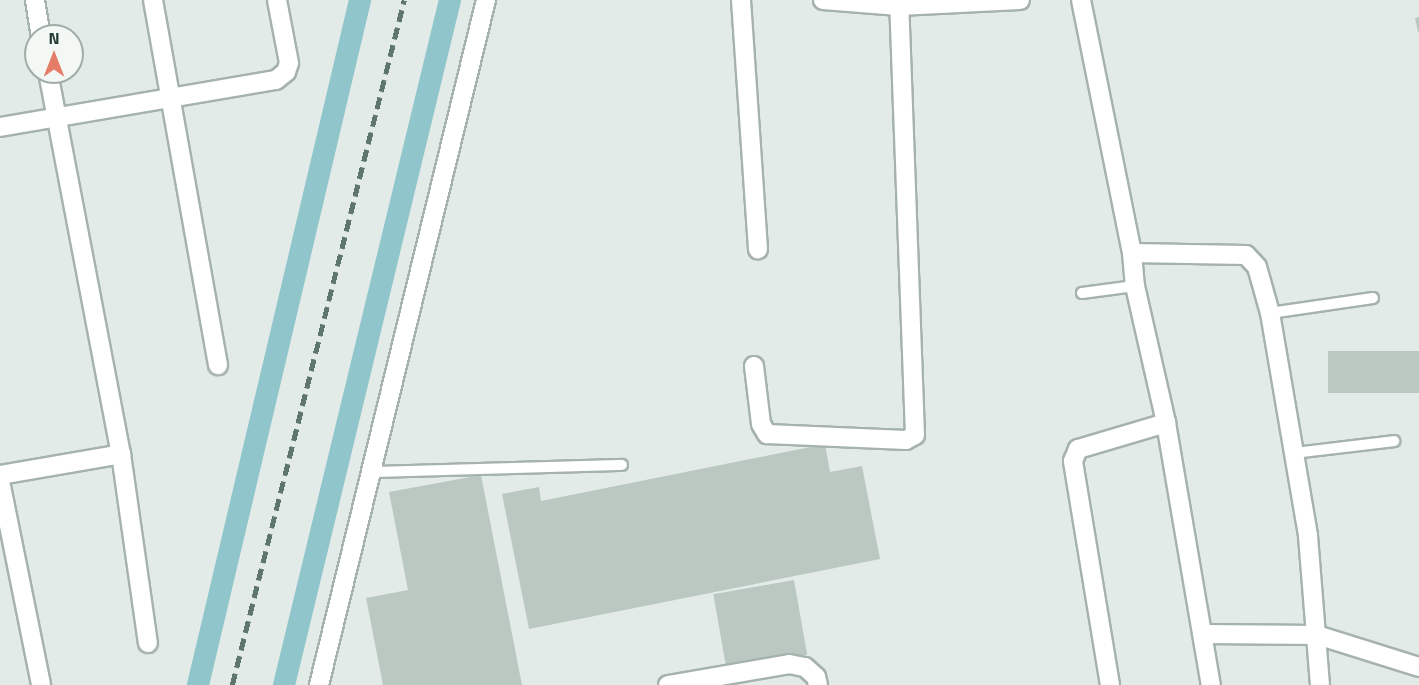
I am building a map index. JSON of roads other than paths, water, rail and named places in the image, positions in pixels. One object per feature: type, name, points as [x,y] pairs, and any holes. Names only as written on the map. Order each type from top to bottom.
[{"type":"street","points":[[35,0],[39,24]]},
{"type":"street","points":[[153,0],[218,365]]},
{"type":"street","points":[[0,127],[171,96],[276,80],[286,72],[289,63],[277,0]]},
{"type":"street","points":[[320,685],[486,0]]},
{"type":"street","points":[[741,0],[758,249]]},
{"type":"street","points":[[823,0],[899,6],[1020,0]]},
{"type":"street","points":[[1081,0],[1132,253],[1135,286],[1166,423],[1211,685]]},
{"type":"street","points":[[754,366],[761,424],[766,434],[906,440],[915,435],[899,6]]},
{"type":"street","points":[[50,84],[121,454],[148,642]]},
{"type":"street","points":[[1132,253],[1246,255],[1257,267],[1270,313],[1308,537],[1320,685]]},
{"type":"street","points":[[1110,685],[1073,461],[1078,449],[1166,423]]},
{"type":"street","points":[[0,475],[121,454]]},
{"type":"street","points":[[0,482],[41,685]]},
{"type":"street","points":[[1204,634],[1317,635],[1419,667]]},
{"type":"street","points":[[669,685],[789,664],[805,667],[816,677],[818,685]]},
{"type":"lane","points":[[1082,293],[1135,286]]},
{"type":"lane","points":[[1270,313],[1373,298]]},
{"type":"lane","points":[[1294,453],[1394,441]]},
{"type":"lane","points":[[371,472],[622,465]]},
{"type":"waterway","points":[[198,685],[360,0]]},
{"type":"waterway","points":[[284,685],[450,0]]},
{"type":"railway","points":[[232,685],[404,0]]}]
